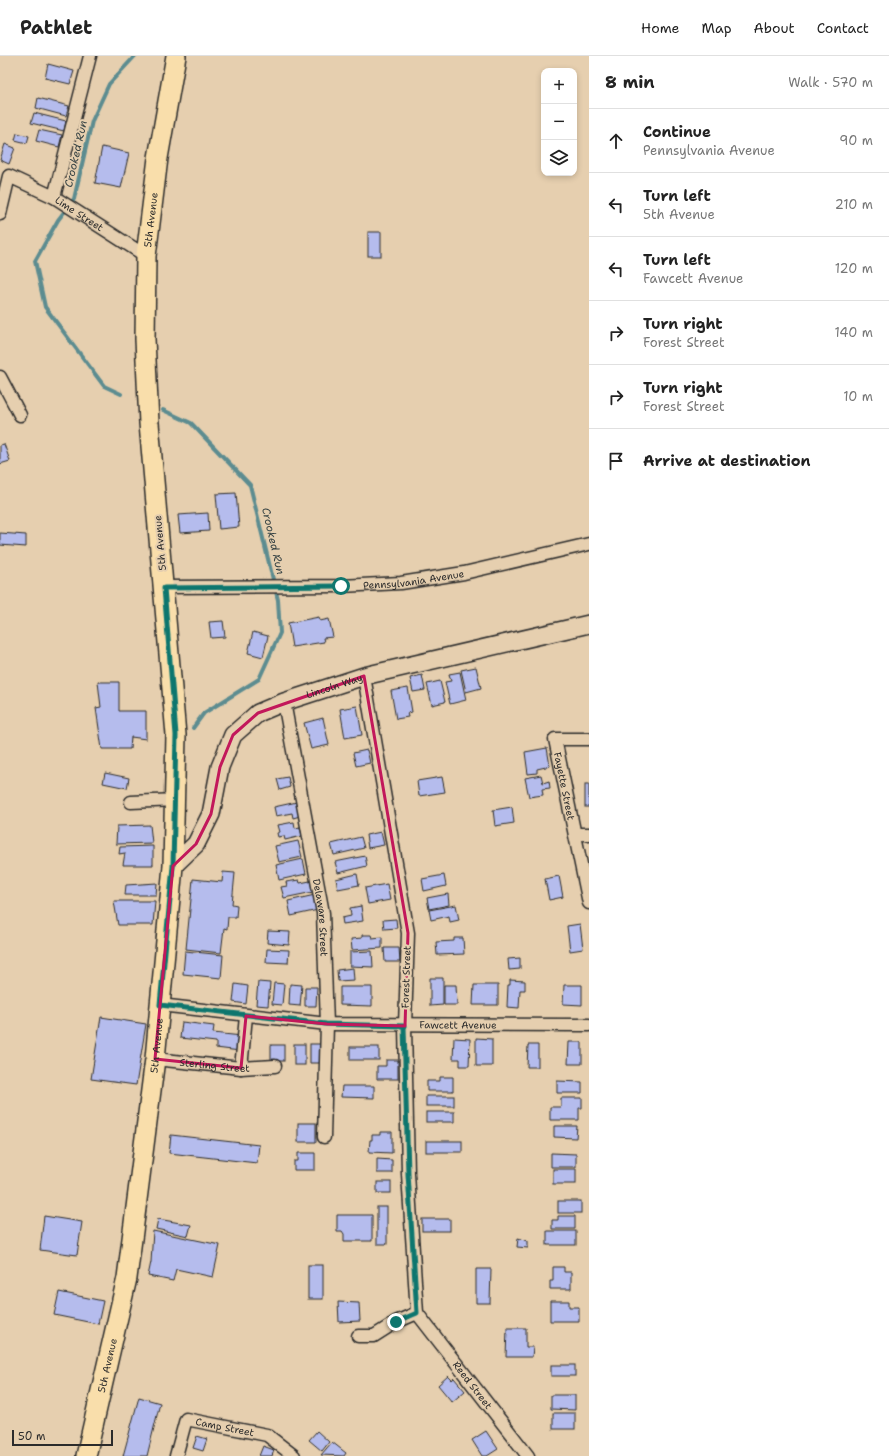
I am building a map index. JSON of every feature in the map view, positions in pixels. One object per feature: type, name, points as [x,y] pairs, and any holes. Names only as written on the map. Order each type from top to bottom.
[{"type":"main road","name":"5th Avenue","points":[[86,1456],[127,1278],[155,1059],[173,866],[176,800],[176,735],[149,422],[145,339],[146,256],[158,158],[176,56]]},
{"type":"main road","name":"Lincoln Way","points":[[173,866],[196,844],[211,814],[220,767],[233,735],[258,713],[284,702],[364,676],[589,624]]},
{"type":"street","points":[[57,200],[90,56]]},
{"type":"street","name":"Lime Street","points":[[0,214],[9,176],[57,200],[146,256]]},
{"type":"street","points":[[0,377],[20,415]]},
{"type":"street","name":"Pennsylvania Avenue","points":[[164,588],[401,583],[464,573],[589,544]]},
{"type":"street","name":"Forest Street","points":[[364,676],[408,933],[404,1026],[408,1174],[417,1313]]},
{"type":"street","name":"Delaware Street","points":[[284,702],[323,912],[326,1024],[324,1137]]},
{"type":"street","name":"Fayette Street","points":[[589,739],[555,739],[589,903]]},
{"type":"street","points":[[131,802],[176,800]]},
{"type":"street","points":[[575,834],[589,834]]},
{"type":"street","name":"Fawcett Avenue","points":[[160,1005],[326,1024],[404,1026],[589,1025]]},
{"type":"street","points":[[241,1068],[246,1016]]},
{"type":"street","name":"Sterling Street","points":[[155,1059],[241,1068],[275,1066]]},
{"type":"street","points":[[358,1336],[374,1336],[396,1322],[417,1313]]},
{"type":"street","name":"Reed Street","points":[[417,1313],[528,1456]]},
{"type":"street","name":"Camp Street","points":[[176,1456],[186,1419],[267,1436],[294,1456]]},
{"type":"highlighted area","points":[[364,676],[408,933],[405,1026],[327,1024],[246,1016],[241,1068],[155,1059],[173,866],[196,844],[211,814],[220,767],[233,735],[258,713]]},
{"type":"building","points":[[48,64],[74,71],[70,84],[45,78]]},
{"type":"building","points":[[38,98],[69,106],[66,116],[36,108]]},
{"type":"building","points":[[34,113],[66,121],[64,131],[31,123]]},
{"type":"building","points":[[39,130],[62,135],[59,147],[36,141]]},
{"type":"building","points":[[17,133],[29,136],[27,143],[15,140]]},
{"type":"building","points":[[5,144],[15,148],[9,164],[0,160]]},
{"type":"building","points":[[102,147],[129,153],[121,188],[95,183]]},
{"type":"building","points":[[368,232],[381,232],[381,256],[368,256]]},
{"type":"building","points":[[4,444],[10,461],[0,464],[0,445]]},
{"type":"building","points":[[236,493],[239,527],[219,529],[216,494]]},
{"type":"building","points":[[208,513],[209,531],[180,533],[178,515]]},
{"type":"building","points":[[0,533],[26,535],[26,547],[0,545]]},
{"type":"building","points":[[319,617],[320,621],[329,619],[333,637],[323,638],[324,642],[292,647],[288,623]]},
{"type":"building","points":[[223,621],[225,637],[211,638],[209,622]]},
{"type":"building","points":[[253,632],[268,636],[263,657],[248,653]]},
{"type":"building","points":[[476,667],[481,688],[466,692],[461,670]]},
{"type":"building","points":[[460,672],[466,700],[450,704],[445,682],[451,681],[449,674]]},
{"type":"building","points":[[422,675],[425,690],[413,692],[410,678]]},
{"type":"building","points":[[440,681],[445,702],[432,705],[427,684]]},
{"type":"building","points":[[98,682],[119,682],[119,711],[146,711],[146,739],[131,737],[130,749],[102,749],[96,708],[101,707]]},
{"type":"building","points":[[408,688],[412,712],[407,713],[408,717],[396,719],[391,691]]},
{"type":"building","points":[[357,706],[362,735],[345,738],[340,709]]},
{"type":"building","points":[[323,718],[329,745],[311,749],[304,723]]},
{"type":"building","points":[[547,748],[550,766],[537,769],[537,773],[528,774],[525,752]]},
{"type":"building","points":[[367,750],[370,763],[356,766],[353,753]]},
{"type":"building","points":[[105,773],[129,778],[127,788],[103,783]]},
{"type":"building","points":[[541,775],[543,783],[549,781],[550,788],[542,789],[543,795],[529,797],[525,778]]},
{"type":"building","points":[[288,777],[290,787],[280,790],[277,779]]},
{"type":"building","points":[[442,777],[445,792],[419,796],[417,781]]},
{"type":"building","points":[[585,784],[589,784],[589,807],[585,807]]},
{"type":"building","points":[[297,802],[300,816],[293,818],[292,813],[276,816],[274,807]]},
{"type":"building","points":[[512,807],[514,823],[495,826],[493,810]]},
{"type":"building","points":[[294,822],[295,828],[300,827],[302,836],[285,840],[284,836],[278,837],[277,833],[280,832],[278,825]]},
{"type":"building","points":[[150,825],[152,843],[116,844],[117,826]]},
{"type":"building","points":[[381,832],[384,845],[368,848],[366,835]]},
{"type":"building","points":[[361,837],[364,848],[334,855],[331,844]]},
{"type":"building","points":[[298,841],[302,857],[279,862],[275,846]]},
{"type":"building","points":[[153,846],[153,865],[123,865],[125,853],[119,854],[120,847]]},
{"type":"building","points":[[365,856],[367,866],[338,873],[335,862]]},
{"type":"building","points":[[303,859],[306,874],[279,880],[276,865]]},
{"type":"building","points":[[223,872],[235,873],[232,904],[237,905],[236,917],[228,917],[227,929],[224,928],[221,953],[186,949],[193,879],[222,882]]},
{"type":"building","points":[[357,874],[359,885],[338,889],[336,879]]},
{"type":"building","points":[[444,875],[446,886],[424,891],[422,879]]},
{"type":"building","points":[[559,876],[563,897],[549,900],[545,879]]},
{"type":"building","points":[[299,880],[300,883],[310,881],[313,892],[284,898],[281,887],[287,886],[286,882]]},
{"type":"building","points":[[157,883],[156,895],[125,895],[126,885]]},
{"type":"building","points":[[387,884],[390,900],[368,904],[365,888]]},
{"type":"building","points":[[448,894],[449,905],[429,909],[427,898]]},
{"type":"building","points":[[315,895],[318,910],[291,916],[288,901]]},
{"type":"building","points":[[114,901],[155,901],[153,925],[118,925]]},
{"type":"building","points":[[456,905],[459,920],[450,922],[449,916],[431,920],[429,910]]},
{"type":"building","points":[[361,906],[363,921],[343,924],[342,918],[351,916],[350,908]]},
{"type":"building","points":[[396,919],[397,928],[384,929],[383,920]]},
{"type":"building","points":[[580,924],[583,949],[570,951],[567,926]]},
{"type":"building","points":[[268,931],[290,932],[289,945],[267,943]]},
{"type":"building","points":[[362,935],[371,935],[372,938],[382,937],[382,948],[352,950],[351,939],[362,938]]},
{"type":"building","points":[[454,938],[463,938],[464,954],[437,955],[436,942],[454,941]]},
{"type":"building","points":[[384,948],[399,948],[400,962],[385,962]]},
{"type":"building","points":[[267,949],[289,950],[288,963],[266,962]]},
{"type":"building","points":[[185,951],[223,955],[221,978],[183,974]]},
{"type":"building","points":[[372,951],[373,967],[350,966],[350,952]]},
{"type":"building","points":[[520,958],[520,969],[509,970],[508,959]]},
{"type":"building","points":[[353,968],[354,980],[338,981],[337,970]]},
{"type":"building","points":[[430,978],[443,978],[443,1005],[430,1006]]},
{"type":"building","points":[[510,980],[525,981],[525,990],[520,990],[519,1008],[507,1007],[508,985],[510,985]]},
{"type":"building","points":[[258,982],[270,983],[268,1006],[256,1005]]},
{"type":"building","points":[[274,983],[284,984],[282,1005],[272,1004]]},
{"type":"building","points":[[235,984],[248,986],[246,1004],[233,1002]]},
{"type":"building","points":[[290,984],[302,985],[300,1006],[289,1005]]},
{"type":"building","points":[[444,985],[456,985],[457,1005],[444,1005]]},
{"type":"building","points":[[474,985],[498,985],[498,1005],[473,1005]]},
{"type":"building","points":[[564,985],[582,985],[582,1005],[563,1004]]},
{"type":"building","points":[[305,987],[317,987],[316,1006],[305,1006]]},
{"type":"building","points":[[340,987],[372,987],[372,1006],[340,1005]]},
{"type":"building","points":[[101,1017],[146,1024],[136,1085],[91,1079]]},
{"type":"building","points":[[182,1022],[214,1026],[213,1033],[242,1036],[240,1051],[216,1048],[216,1042],[180,1038]]},
{"type":"building","points":[[454,1038],[470,1039],[469,1066],[460,1066],[460,1059],[453,1059]]},
{"type":"building","points":[[476,1038],[492,1039],[492,1066],[476,1066]]},
{"type":"building","points":[[569,1042],[582,1042],[582,1064],[568,1064]]},
{"type":"building","points":[[294,1044],[305,1044],[305,1065],[294,1065]]},
{"type":"building","points":[[310,1044],[322,1044],[322,1063],[310,1063]]},
{"type":"building","points":[[271,1045],[284,1045],[284,1061],[271,1061]]},
{"type":"building","points":[[528,1045],[538,1045],[538,1067],[527,1067]]},
{"type":"building","points":[[350,1047],[379,1047],[379,1060],[350,1060]]},
{"type":"building","points":[[386,1060],[398,1060],[398,1079],[377,1079],[377,1066],[386,1066]]},
{"type":"building","points":[[440,1077],[453,1077],[453,1091],[427,1091],[427,1081],[440,1081]]},
{"type":"building","points":[[557,1081],[582,1082],[582,1093],[557,1093]]},
{"type":"building","points":[[342,1086],[374,1086],[374,1098],[341,1097]]},
{"type":"building","points":[[426,1096],[454,1096],[454,1106],[426,1106]]},
{"type":"building","points":[[561,1098],[582,1098],[582,1108],[579,1108],[579,1120],[550,1120],[550,1107],[561,1107]]},
{"type":"building","points":[[426,1112],[454,1112],[454,1122],[426,1122]]},
{"type":"building","points":[[298,1123],[316,1123],[316,1142],[298,1142]]},
{"type":"building","points":[[554,1126],[577,1126],[576,1138],[554,1137]]},
{"type":"building","points":[[380,1132],[392,1132],[392,1153],[369,1152],[372,1135],[380,1135]]},
{"type":"building","points":[[171,1135],[259,1145],[257,1163],[169,1153]]},
{"type":"building","points":[[426,1141],[462,1141],[462,1152],[426,1152]]},
{"type":"building","points":[[298,1153],[315,1153],[315,1170],[294,1170],[294,1161],[298,1161]]},
{"type":"building","points":[[551,1153],[576,1154],[576,1167],[551,1167]]},
{"type":"building","points":[[377,1159],[392,1160],[392,1173],[377,1173]]},
{"type":"building","points":[[553,1169],[576,1169],[576,1184],[553,1184]]},
{"type":"building","points":[[377,1182],[391,1182],[391,1193],[377,1193]]},
{"type":"building","points":[[558,1201],[581,1201],[581,1213],[558,1213]]},
{"type":"building","points":[[377,1207],[387,1207],[387,1244],[377,1244]]},
{"type":"building","points":[[337,1215],[372,1215],[372,1241],[344,1241],[344,1234],[342,1231],[337,1231]]},
{"type":"building","points":[[44,1216],[82,1222],[77,1255],[40,1250]]},
{"type":"building","points":[[558,1216],[575,1216],[575,1229],[552,1229],[552,1220],[558,1220]]},
{"type":"building","points":[[158,1219],[191,1225],[188,1236],[156,1229]]},
{"type":"building","points":[[422,1219],[450,1219],[450,1231],[422,1231]]},
{"type":"building","points":[[153,1231],[220,1245],[213,1277],[176,1269],[173,1281],[148,1276],[151,1262]]},
{"type":"building","points":[[547,1231],[576,1231],[576,1245],[547,1245]]},
{"type":"building","points":[[518,1238],[528,1241],[528,1248],[517,1247]]},
{"type":"building","points":[[308,1265],[323,1265],[323,1299],[308,1299]]},
{"type":"building","points":[[553,1267],[564,1267],[564,1272],[571,1272],[571,1289],[550,1289],[550,1281],[553,1281]]},
{"type":"building","points":[[476,1269],[491,1269],[490,1303],[476,1303]]},
{"type":"building","points":[[59,1292],[103,1301],[98,1324],[54,1315]]},
{"type":"building","points":[[550,1301],[569,1301],[569,1307],[579,1307],[579,1321],[550,1321]]},
{"type":"building","points":[[338,1302],[359,1303],[360,1321],[339,1322]]},
{"type":"building","points":[[507,1328],[526,1328],[526,1347],[533,1347],[532,1357],[506,1357]]},
{"type":"building","points":[[551,1365],[575,1365],[575,1376],[551,1376]]},
{"type":"building","points":[[448,1376],[452,1380],[454,1378],[465,1391],[452,1402],[438,1385]]},
{"type":"building","points":[[551,1395],[575,1395],[575,1410],[551,1409]]},
{"type":"building","points":[[139,1397],[160,1403],[147,1456],[123,1456]]},
{"type":"building","points":[[553,1413],[575,1413],[575,1429],[553,1429]]},
{"type":"building","points":[[317,1431],[329,1442],[322,1451],[309,1440]]},
{"type":"building","points":[[486,1431],[498,1449],[487,1456],[482,1456],[472,1440]]},
{"type":"building","points":[[197,1436],[207,1439],[203,1451],[193,1448]]},
{"type":"building","points":[[332,1442],[346,1453],[344,1456],[321,1455]]},
{"type":"building","points":[[263,1446],[274,1450],[272,1456],[259,1456]]},
{"type":"waterway","name":"Crooked Run","points":[[121,394],[104,386],[45,307],[35,261],[58,220],[74,199],[92,121],[109,84],[135,56]]},
{"type":"waterway","name":"Crooked Run","points":[[163,410],[191,423],[250,485],[278,600],[280,633],[259,679],[204,713],[193,728]]},
{"type":"route","points":[[341,586],[164,588],[176,735],[176,800],[173,866],[160,1005],[326,1024],[404,1026],[408,1174],[417,1313],[396,1322]]}]
